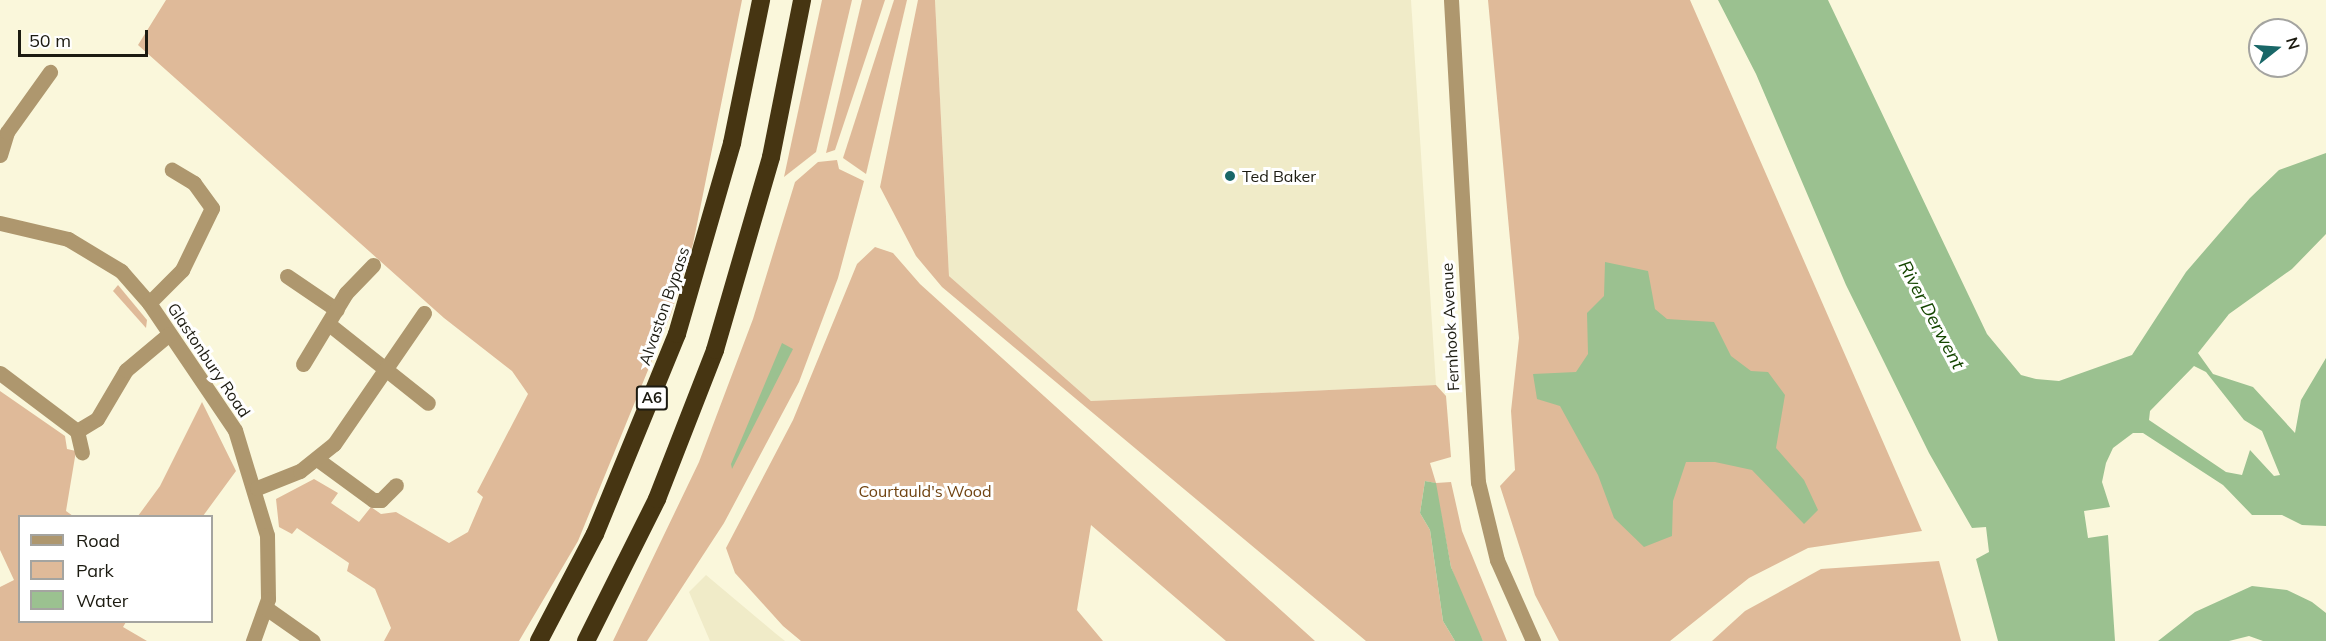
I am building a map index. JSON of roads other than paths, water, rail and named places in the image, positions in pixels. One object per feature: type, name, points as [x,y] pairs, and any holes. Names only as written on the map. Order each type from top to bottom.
[{"type":"highway","name":"Alvaston Bypass","points":[[539,641],[595,534],[677,334],[732,143],[761,0]]},
{"type":"highway","name":"A6","points":[[586,641],[657,499],[715,350],[771,158],[802,0]]},
{"type":"street","name":"Fernhook Avenue","points":[[1451,0],[1478,482],[1497,560],[1533,641]]},
{"type":"street","points":[[0,155],[7,132],[50,72]]},
{"type":"street","points":[[149,303],[182,270],[212,208],[194,183],[172,170]]},
{"type":"street","name":"Glastonbury Road","points":[[0,224],[41,230],[83,246],[121,271],[149,303],[235,430],[257,488],[267,535],[266,608],[253,641]]},
{"type":"street","points":[[303,364],[338,310],[373,265]]},
{"type":"street","points":[[287,276],[338,310]]},
{"type":"street","points":[[257,488],[317,459],[389,370],[424,313]]},
{"type":"street","points":[[330,325],[389,370],[403,386],[428,403]]},
{"type":"street","points":[[78,431],[98,419],[126,370],[169,334]]},
{"type":"street","points":[[0,373],[78,431],[82,452]]},
{"type":"street","points":[[317,459],[373,500],[381,500],[396,485]]},
{"type":"street","points":[[266,608],[313,641]]},
{"type":"water","name":"River Derwent","points":[[1718,0],[1828,0],[1987,334],[2021,375],[2036,379],[2059,381],[2132,355],[2186,272],[2250,198],[2279,170],[2326,153],[2326,234],[2292,269],[2229,314],[2198,353],[2213,374],[2253,387],[2295,433],[2301,400],[2326,358],[2326,526],[2302,525],[2282,515],[2252,515],[2223,485],[2143,433],[2133,433],[2113,448],[2106,463],[2102,482],[2110,507],[2084,511],[2088,538],[2108,535],[2115,641],[1998,641],[1976,559],[1989,552],[1986,527],[1972,528],[1929,453],[1846,285],[1756,74]],"holes":[[[2194,366],[2206,372],[2244,420],[2262,431],[2280,475],[2274,476],[2250,450],[2242,475],[2226,472],[2149,420],[2150,411]]]},
{"type":"water","points":[[1605,262],[1648,271],[1655,309],[1667,319],[1714,322],[1731,356],[1751,371],[1768,372],[1785,395],[1776,448],[1804,480],[1818,510],[1804,524],[1752,470],[1715,462],[1686,462],[1673,501],[1672,536],[1644,547],[1614,518],[1598,475],[1560,406],[1537,399],[1533,374],[1576,372],[1588,354],[1587,313],[1604,296]]},
{"type":"water","points":[[782,343],[793,349],[732,469],[731,464]]},
{"type":"water","points":[[1425,481],[1436,483],[1451,567],[1483,641],[1455,641],[1443,621],[1430,530],[1420,513]]},
{"type":"water","points":[[2252,586],[2287,590],[2312,602],[2326,613],[2326,641],[2263,641],[2249,636],[2229,641],[2158,641],[2195,612]]},
{"type":"place","name":"Ted Baker","points":[[1230,176]]},
{"type":"park label","name":"Courtauld's Wood","points":[[925,491]]}]
